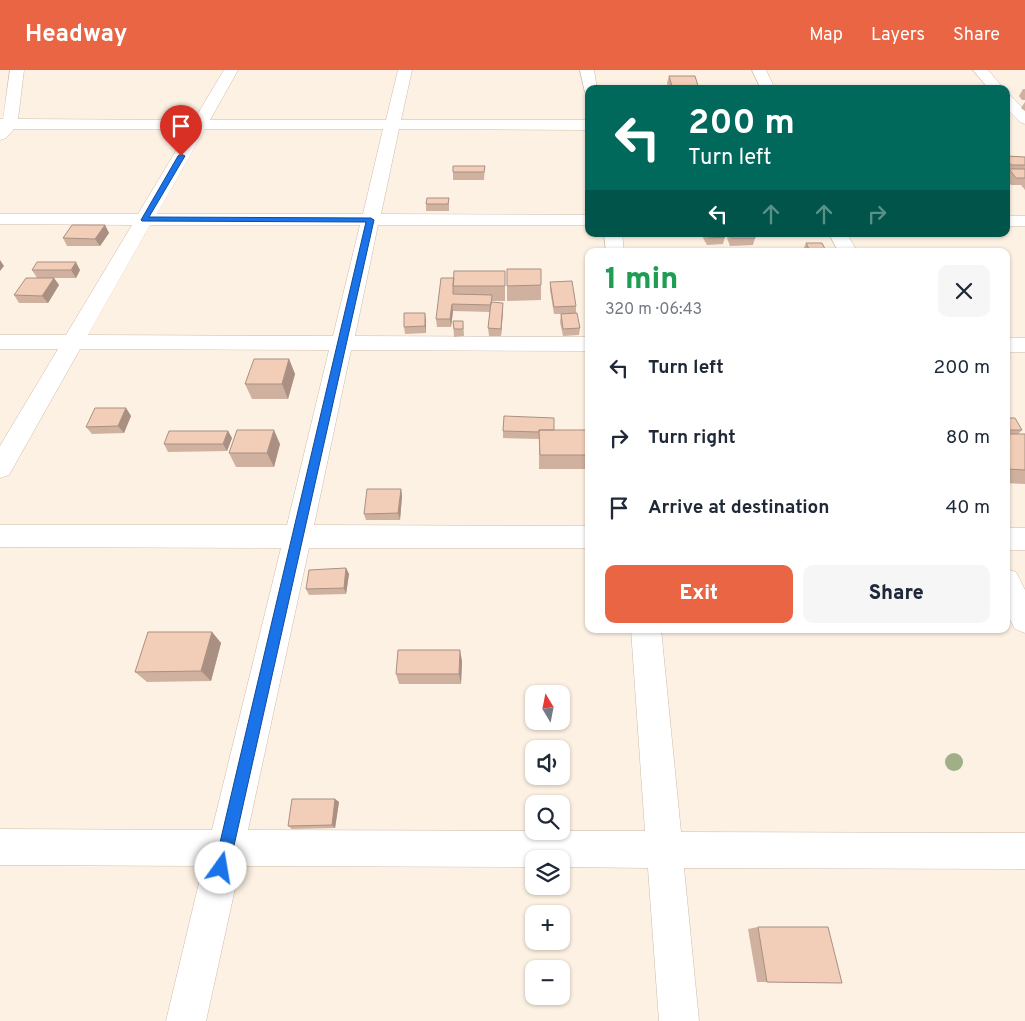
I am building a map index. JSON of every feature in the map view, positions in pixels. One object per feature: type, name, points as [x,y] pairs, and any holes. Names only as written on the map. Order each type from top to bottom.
[{"type":"street","points":[[16,70],[3,128],[200,124],[585,125]]},
{"type":"street","points":[[0,468],[231,70]]},
{"type":"street","points":[[186,1021],[405,70]]},
{"type":"street","points":[[587,70],[589,85]]},
{"type":"street","points":[[759,70],[766,85]]},
{"type":"street","points":[[980,70],[993,85]]},
{"type":"street","points":[[1010,103],[1025,119]]},
{"type":"street","points":[[1010,126],[1025,126]]},
{"type":"street","points":[[0,219],[585,220]]},
{"type":"street","points":[[1010,221],[1025,221]]},
{"type":"street","points":[[0,342],[585,344]]},
{"type":"street","points":[[1010,345],[1025,345]]},
{"type":"street","points":[[0,536],[585,538]]},
{"type":"street","points":[[1010,539],[1025,539]]},
{"type":"street","points":[[1010,589],[1025,620]]},
{"type":"street","points":[[646,633],[679,1021]]},
{"type":"street","points":[[0,848],[1025,852]]},
{"type":"building","points":[[669,76],[695,76],[698,85],[672,85]]},
{"type":"building","points":[[1010,156],[1025,157],[1025,165],[1011,165]]},
{"type":"building","points":[[453,166],[485,166],[484,172],[453,172]]},
{"type":"building","points":[[1010,169],[1025,169],[1025,178],[1016,178]]},
{"type":"building","points":[[427,198],[449,198],[448,204],[426,204]]},
{"type":"building","points":[[72,225],[105,225],[95,239],[63,238]]},
{"type":"building","points":[[732,237],[755,238],[732,238]]},
{"type":"building","points":[[806,243],[822,243],[824,248],[808,248]]},
{"type":"building","points":[[37,262],[76,262],[71,270],[32,270]]},
{"type":"building","points":[[507,269],[541,269],[541,285],[507,286]]},
{"type":"building","points":[[454,271],[505,271],[505,286],[453,286]]},
{"type":"building","points":[[26,278],[54,278],[42,296],[14,295]]},
{"type":"building","points":[[441,278],[454,278],[453,294],[492,295],[491,305],[452,304],[450,319],[436,319]]},
{"type":"building","points":[[572,281],[576,306],[554,307],[550,282]]},
{"type":"building","points":[[491,302],[503,303],[501,329],[488,328]]},
{"type":"building","points":[[404,313],[425,313],[425,326],[404,327]]},
{"type":"building","points":[[577,313],[580,328],[563,329],[561,314]]},
{"type":"building","points":[[453,321],[463,321],[463,329],[454,329]]},
{"type":"building","points":[[254,359],[289,359],[282,384],[245,384]]},
{"type":"building","points":[[95,408],[126,408],[118,426],[86,427]]},
{"type":"building","points":[[504,416],[554,418],[554,430],[539,430],[539,432],[503,431]]},
{"type":"building","points":[[1010,418],[1015,418],[1022,430],[1010,430]]},
{"type":"building","points":[[237,430],[274,430],[267,453],[229,453]]},
{"type":"building","points":[[539,430],[585,430],[585,455],[540,455]]},
{"type":"building","points":[[169,431],[228,431],[223,444],[164,444]]},
{"type":"building","points":[[1010,434],[1025,434],[1025,470],[1010,469]]},
{"type":"building","points":[[367,489],[401,489],[398,513],[364,514]]},
{"type":"building","points":[[346,568],[344,588],[306,589],[309,570]]},
{"type":"building","points":[[148,632],[212,632],[201,671],[135,672]]},
{"type":"building","points":[[398,650],[460,650],[459,674],[396,674]]},
{"type":"building","points":[[292,799],[335,799],[332,825],[288,826]]},
{"type":"building","points":[[758,927],[828,927],[842,983],[767,982]]},
{"type":"route","points":[[181,156],[144,220],[371,220],[221,868]]}]
